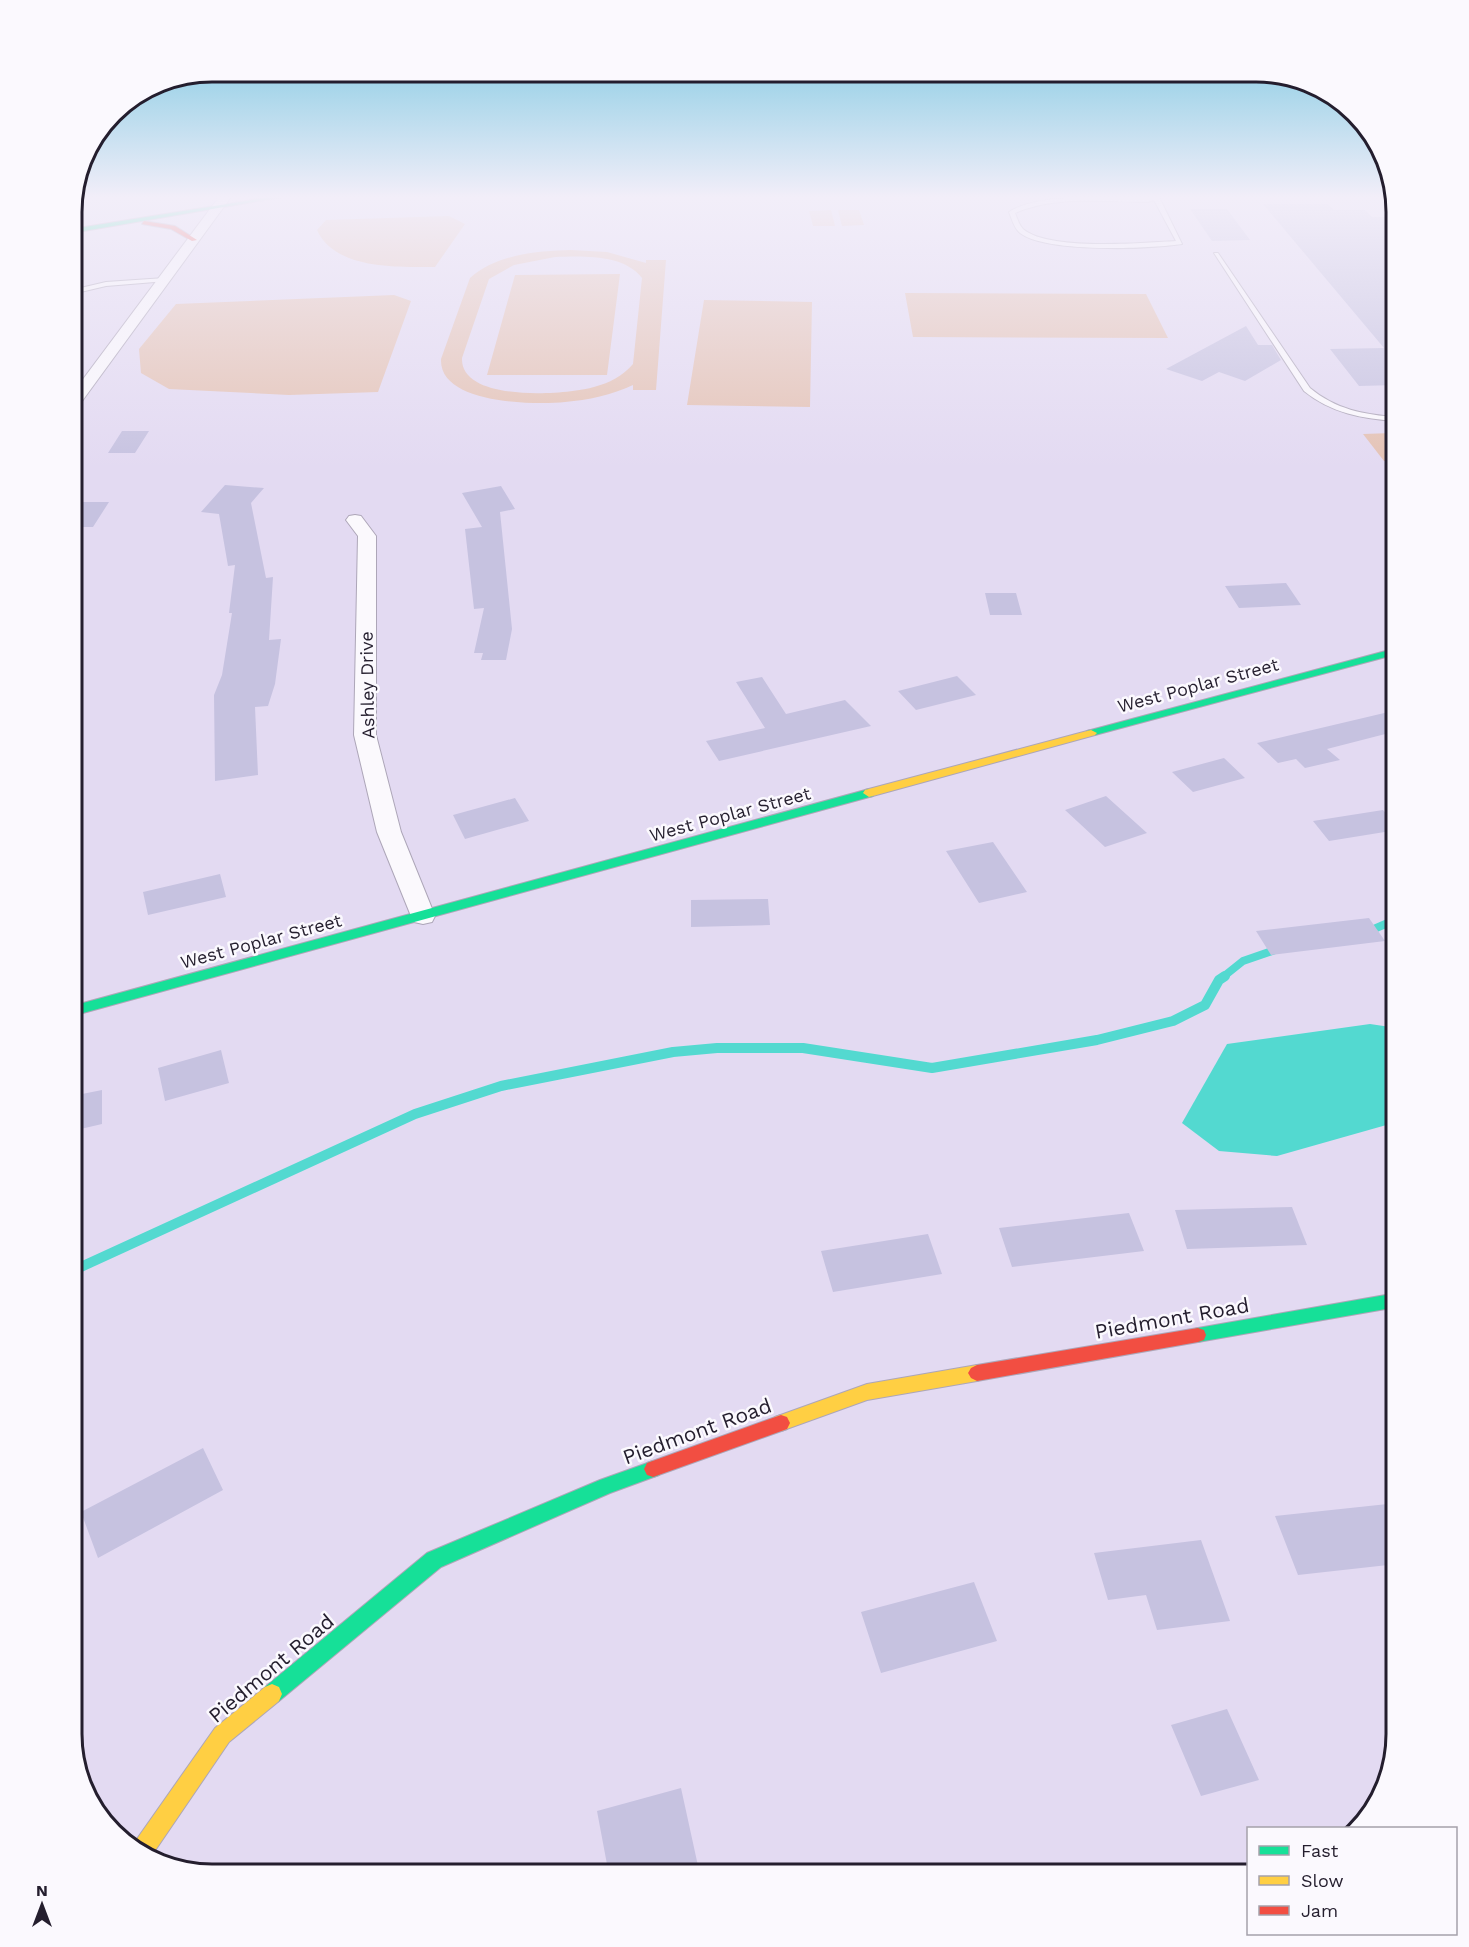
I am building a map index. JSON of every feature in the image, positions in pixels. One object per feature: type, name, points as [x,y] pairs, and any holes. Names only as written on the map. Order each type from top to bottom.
[{"type":"street","points":[[83,390],[159,288]]},
{"type":"street","name":"Ashley Drive","points":[[355,520],[367,536],[365,735],[388,832],[423,916]]},
{"type":"street","name":"West Poplar Street","points":[[82,1008],[1387,654]]},
{"type":"street","name":"Piedmont Road","points":[[146,1846],[222,1735],[434,1560],[606,1486],[867,1392],[1387,1302]]},
{"type":"lane","points":[[1239,288],[1307,389],[1319,401],[1363,415],[1387,418]]},
{"type":"shaded area","points":[[466,288],[486,288],[462,358],[466,372],[478,383],[517,392],[562,392],[594,387],[620,375],[633,364],[641,288],[664,288],[656,390],[633,390],[633,385],[608,394],[574,401],[512,402],[471,393],[455,385],[444,374],[441,359]]},
{"type":"shaded area","points":[[511,288],[618,288],[607,375],[487,375]]},
{"type":"shaded area","points":[[905,293],[1146,294],[1168,338],[913,337]]},
{"type":"shaded area","points":[[394,295],[411,301],[378,392],[289,395],[169,389],[141,373],[139,349],[176,304]]},
{"type":"shaded area","points":[[704,300],[812,302],[810,407],[687,405]]},
{"type":"shaded area","points":[[1387,433],[1387,461],[1384,461],[1363,434]]},
{"type":"shaded area","points":[[1370,1024],[1387,1027],[1387,1125],[1277,1156],[1219,1151],[1182,1123],[1227,1044]]},
{"type":"building","points":[[1333,288],[1387,288],[1387,385],[1359,386],[1330,349],[1384,348]]},
{"type":"building","points":[[1246,326],[1258,345],[1272,345],[1281,360],[1245,381],[1219,372],[1202,381],[1166,369]]},
{"type":"building","points":[[122,431],[149,431],[135,453],[108,453]]},
{"type":"building","points":[[225,485],[264,488],[251,503],[266,578],[273,577],[269,640],[281,639],[275,684],[268,706],[255,707],[258,775],[215,781],[214,695],[222,675],[232,613],[229,613],[235,565],[228,566],[219,514],[201,512]]},
{"type":"building","points":[[501,486],[515,509],[500,512],[512,629],[506,660],[481,660],[483,653],[474,653],[484,608],[474,609],[465,529],[482,527],[462,493]]},
{"type":"building","points":[[83,502],[109,502],[93,527],[83,527]]},
{"type":"building","points":[[1286,583],[1301,605],[1239,608],[1225,586]]},
{"type":"building","points":[[985,593],[1016,593],[1022,615],[990,615]]},
{"type":"building","points":[[957,676],[976,695],[916,710],[898,691]]},
{"type":"building","points":[[762,677],[786,714],[845,700],[871,726],[719,761],[706,741],[765,728],[736,682]]},
{"type":"building","points":[[1387,712],[1387,734],[1327,749],[1340,760],[1305,768],[1296,759],[1278,763],[1257,743]]},
{"type":"building","points":[[1224,758],[1245,778],[1193,792],[1172,772]]},
{"type":"building","points":[[1106,796],[1147,833],[1105,847],[1065,810]]},
{"type":"building","points":[[515,798],[529,821],[465,839],[453,815]]},
{"type":"building","points":[[1383,810],[1387,815],[1387,832],[1329,841],[1313,821]]},
{"type":"building","points":[[993,842],[1027,892],[979,903],[946,851]]},
{"type":"building","points":[[220,874],[226,897],[148,915],[143,892]]},
{"type":"building","points":[[768,899],[770,925],[691,927],[691,900]]},
{"type":"building","points":[[1369,918],[1385,941],[1271,955],[1256,931]]},
{"type":"building","points":[[221,1050],[229,1083],[165,1101],[158,1068]]},
{"type":"building","points":[[102,1090],[102,1124],[82,1129],[82,1094]]},
{"type":"building","points":[[1292,1207],[1307,1245],[1187,1249],[1175,1210]]},
{"type":"building","points":[[1129,1213],[1144,1251],[1012,1267],[999,1228]]},
{"type":"building","points":[[928,1234],[942,1274],[833,1292],[821,1251]]},
{"type":"building","points":[[203,1448],[223,1490],[98,1558],[82,1511]]},
{"type":"building","points":[[1387,1504],[1387,1565],[1298,1575],[1275,1516]]},
{"type":"building","points":[[1201,1540],[1230,1621],[1157,1630],[1146,1595],[1108,1600],[1094,1553]]},
{"type":"building","points":[[974,1582],[997,1641],[881,1673],[861,1612]]},
{"type":"building","points":[[1227,1709],[1259,1780],[1201,1796],[1171,1725]]},
{"type":"building","points":[[681,1788],[698,1864],[607,1864],[597,1811]]},
{"type":"waterway","points":[[1367,932],[1387,923]]},
{"type":"waterway","points":[[1223,977],[1243,961],[1278,949]]},
{"type":"waterway","points":[[82,1266],[415,1114],[501,1086],[673,1052],[717,1048],[803,1048],[932,1068],[1097,1040],[1173,1021],[1205,1005],[1219,980],[1225,976]]},
{"type":"traffic: fast","points":[[1091,733],[1387,654]]},
{"type":"traffic: fast","points":[[82,1008],[869,793]]},
{"type":"traffic: fast","points":[[1198,1335],[1387,1302]]},
{"type":"traffic: fast","points":[[272,1694],[434,1560],[606,1486],[653,1469]]},
{"type":"traffic: slow","points":[[869,793],[1091,733]]},
{"type":"traffic: slow","points":[[781,1423],[867,1392],[977,1373]]},
{"type":"traffic: slow","points":[[146,1846],[222,1735],[272,1694]]},
{"type":"traffic: jam","points":[[977,1373],[1198,1335]]},
{"type":"traffic: jam","points":[[653,1469],[781,1423]]}]
